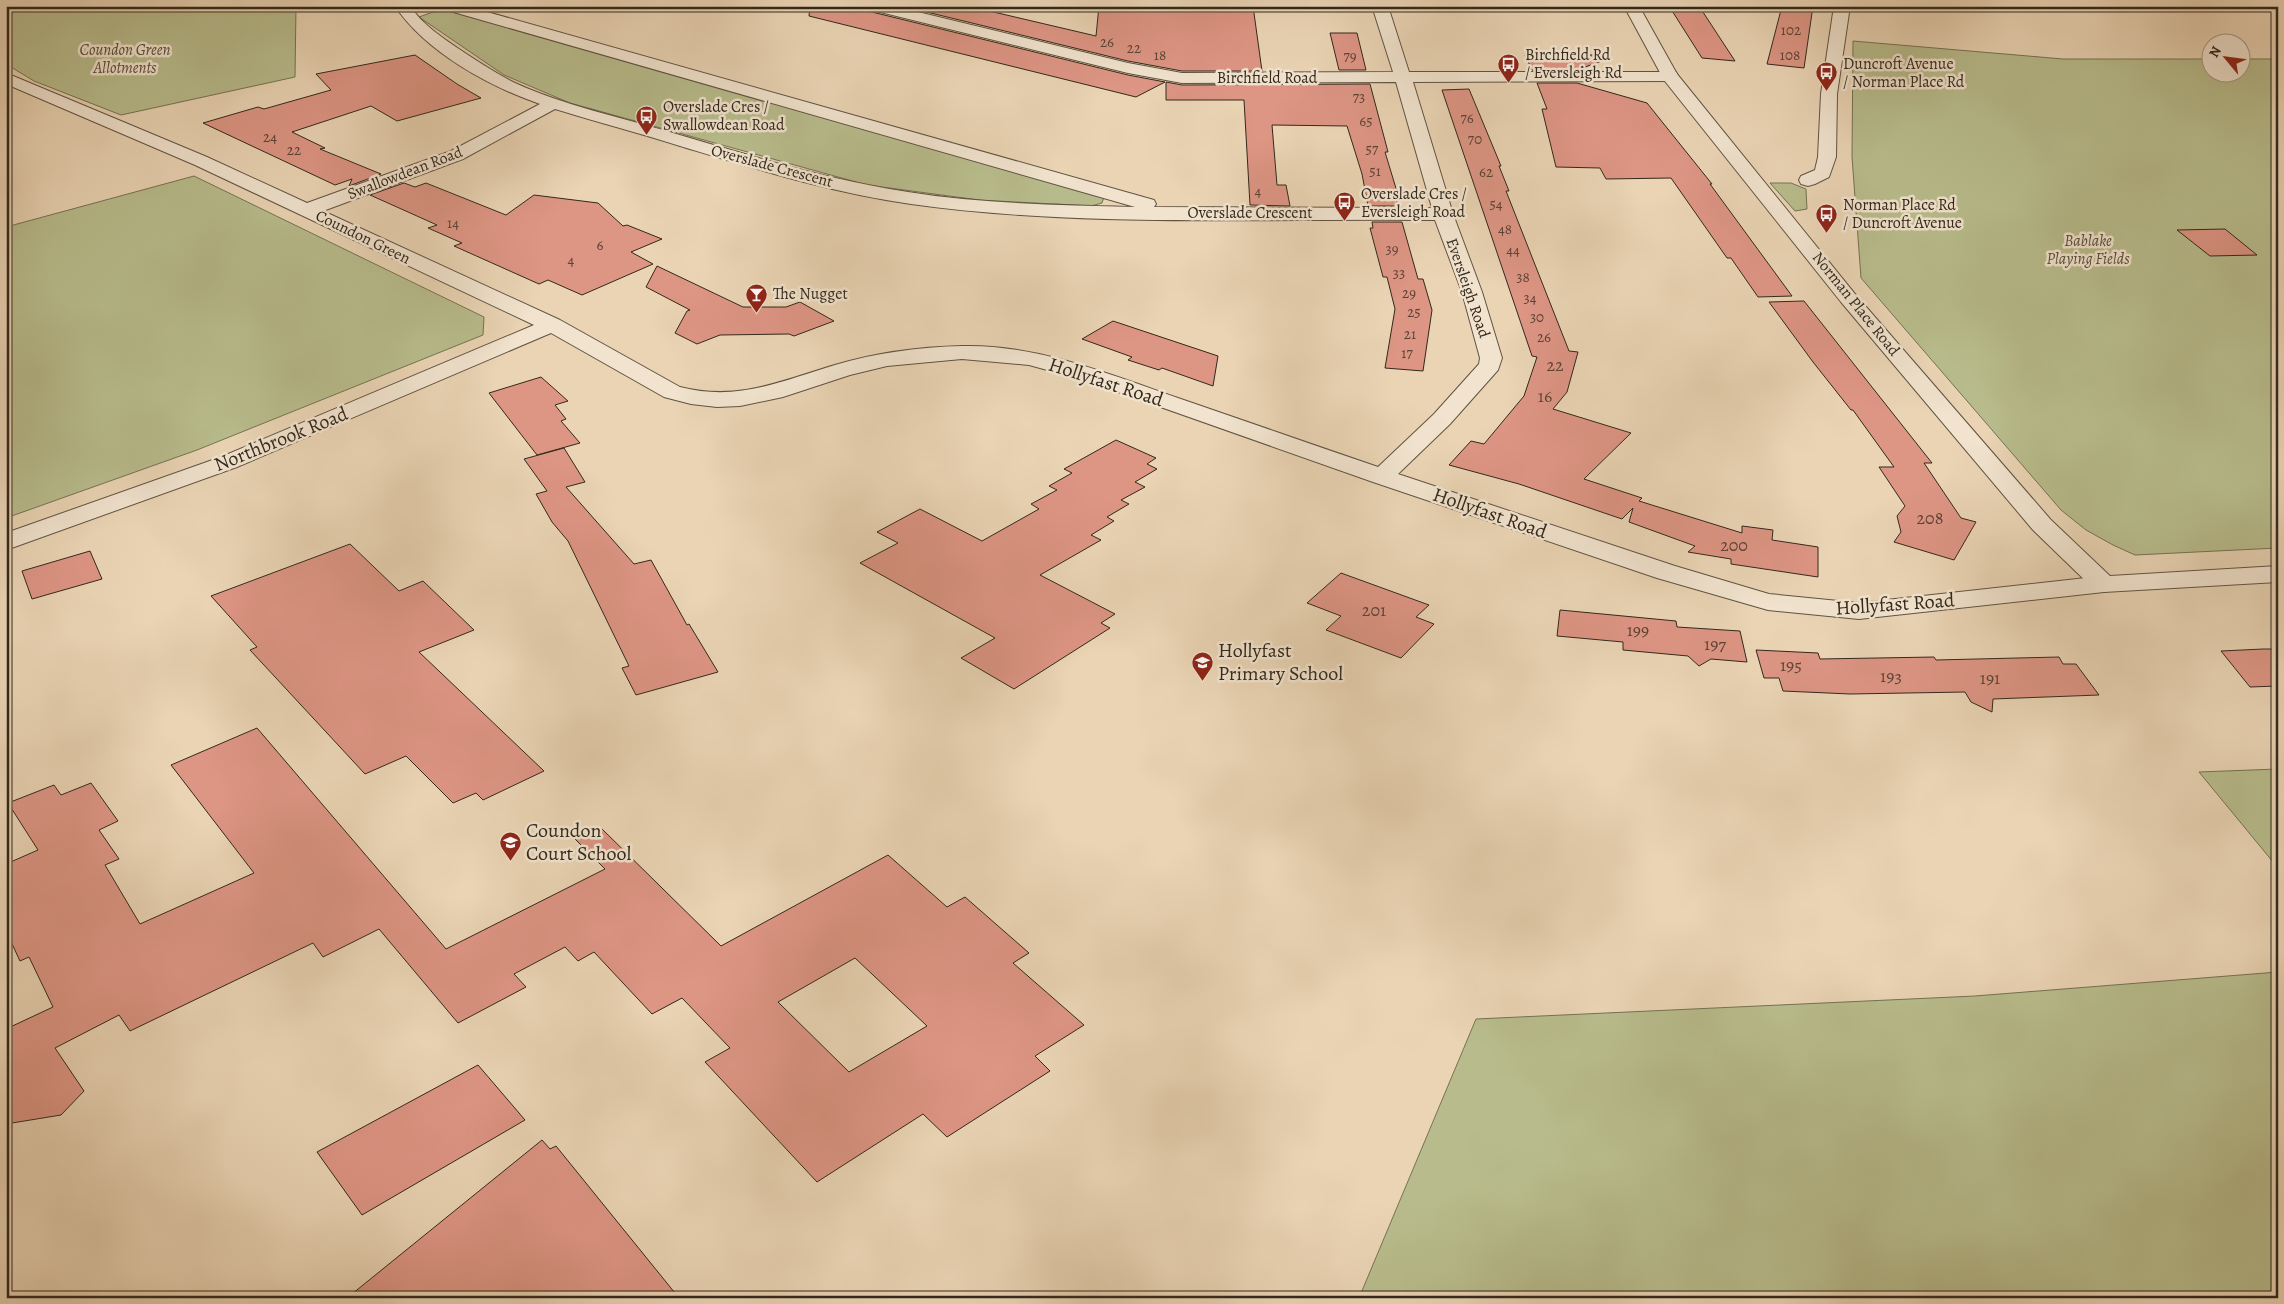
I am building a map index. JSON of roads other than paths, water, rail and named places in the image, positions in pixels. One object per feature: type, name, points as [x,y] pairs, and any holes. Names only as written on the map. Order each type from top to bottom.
[{"type":"street","name":"Overslade Crescent","points":[[402,6],[410,18],[434,39],[476,68],[518,90],[554,103],[802,175],[889,195],[957,204],[1030,210],[1177,213],[1443,214]]},
{"type":"street","name":"Overslade Crescent","points":[[448,6],[1177,213]]},
{"type":"street","name":"Birchfield Road","points":[[873,6],[1163,76],[1199,78],[1670,76]]},
{"type":"street","name":"Eversleigh Road","points":[[1380,6],[1443,214],[1472,292],[1489,351],[1490,365],[1442,419],[1382,477]]},
{"type":"street","name":"Norman Place Road","points":[[1630,6],[1670,76],[1848,298],[2042,525],[2104,584]]},
{"type":"street","points":[[1808,180],[1823,173],[1827,157],[1829,94],[1842,6]]},
{"type":"street","name":"Coundon Green","points":[[6,78],[106,120],[306,210],[552,325],[672,392],[691,397],[717,400]]},
{"type":"street","name":"Swallowdean Road","points":[[306,210],[457,155],[554,103]]},
{"type":"street","name":"Northbrook Road","points":[[6,542],[229,462],[552,325]]},
{"type":"street","name":"Hollyfast Road","points":[[717,400],[759,396],[887,359],[962,352],[1030,359],[1092,375],[1382,477],[1675,575],[1768,602],[1860,610],[1914,606],[2104,584],[2278,574]]},
{"type":"place","name":"Birchfield Rd / Eversleigh Rd","points":[[1509,83]]},
{"type":"place","name":"Duncroft Avenue / Norman Place Rd","points":[[1827,92]]},
{"type":"place","name":"Overslade Cres / Swallowdean Road","points":[[647,135]]},
{"type":"place","name":"Overslade Cres / Eversleigh Road","points":[[1345,222]]},
{"type":"place","name":"Norman Place Rd / Duncroft Avenue","points":[[1827,233]]},
{"type":"place","name":"The Nugget","points":[[757,313]]},
{"type":"place","name":"Hollyfast Primary School","points":[[1202,681]]},
{"type":"place","name":"Coundon Court School","points":[[510,861]]},
{"type":"park label","name":"Coundon Green Allotments","points":[[125,59]]},
{"type":"park label","name":"Bablake Playing Fields","points":[[2088,250]]}]
